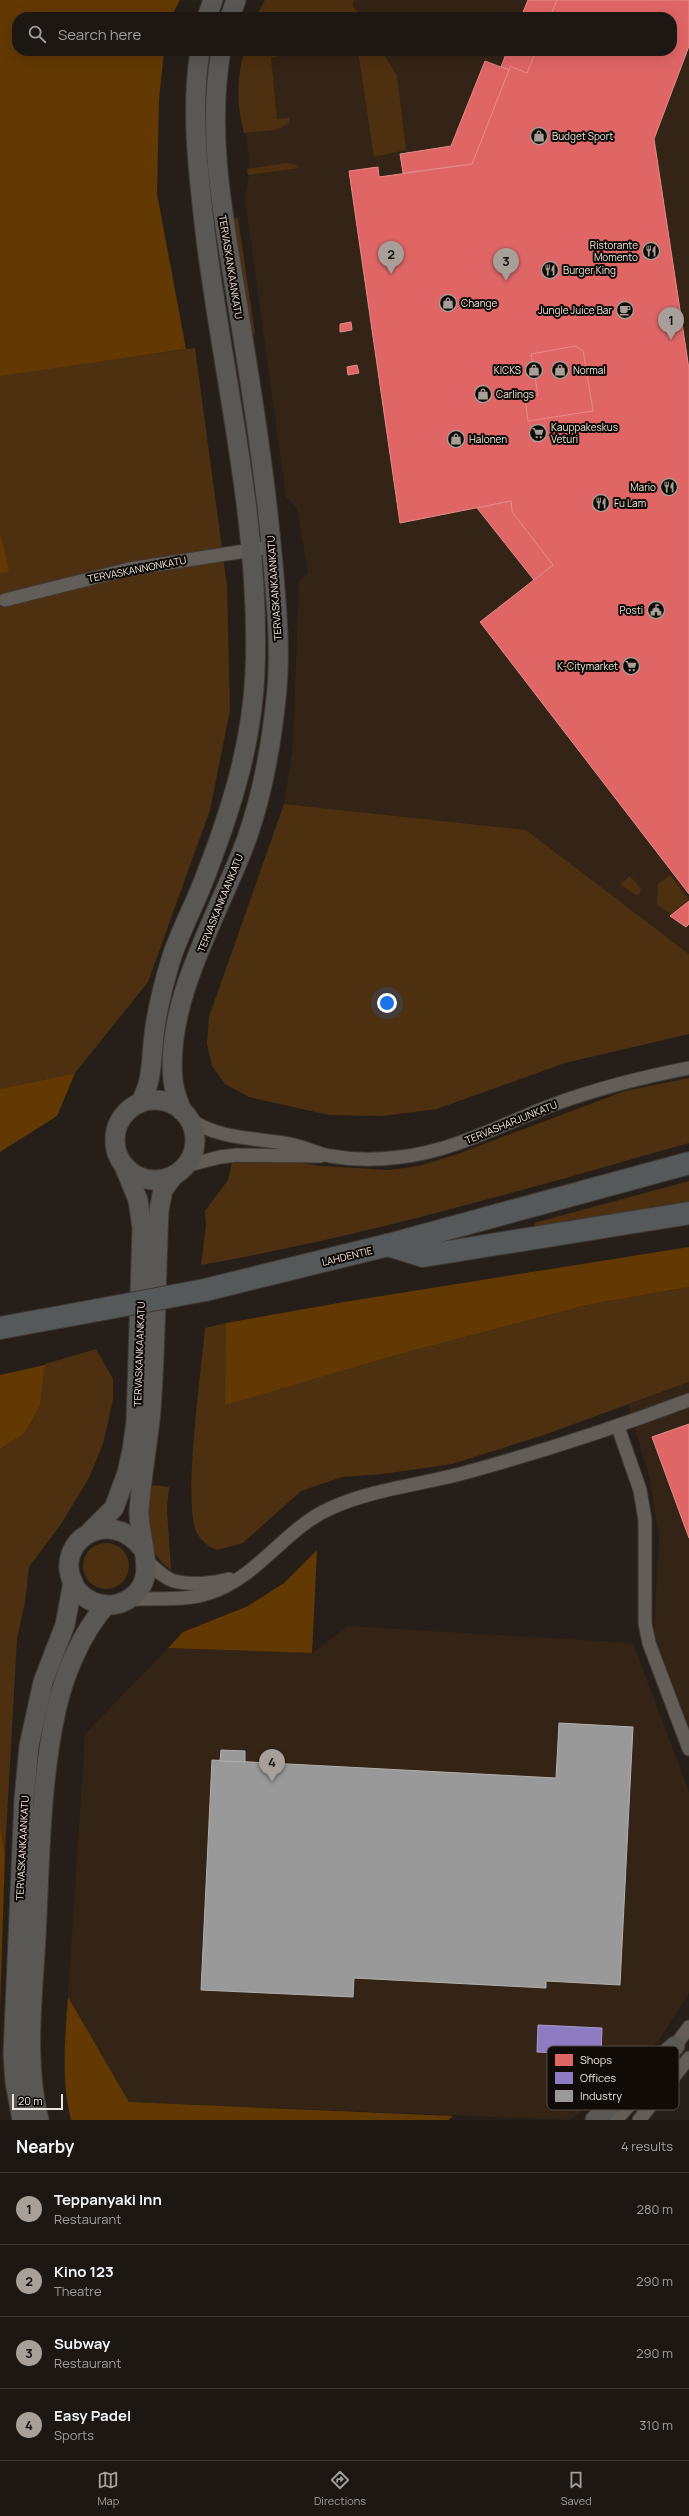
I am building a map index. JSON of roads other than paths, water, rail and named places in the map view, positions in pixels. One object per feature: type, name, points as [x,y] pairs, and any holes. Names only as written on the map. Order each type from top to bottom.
[{"type":"highway","name":"LAHDENTIE","points":[[0,1328],[205,1290],[388,1246],[689,1163]]},
{"type":"highway","points":[[388,1246],[423,1256],[689,1214]]},
{"type":"street","points":[[209,12],[213,0]]},
{"type":"street","points":[[232,12],[236,0]]},
{"type":"street","name":"TERVASKANKAANKATU","points":[[140,1102],[149,1086],[160,998],[173,954],[210,864],[236,790],[245,753],[254,676],[256,630],[252,550],[202,206],[196,93],[200,56]]},
{"type":"street","name":"TERVASKANKAANKATU","points":[[185,1114],[173,1083],[172,1065],[181,1004],[191,974],[248,835],[261,790],[273,726],[278,665],[272,547],[262,467],[228,248],[218,173],[215,119],[221,56]]},
{"type":"street","name":"TERVASKANNONKATU","points":[[4,600],[128,569],[272,547]]},
{"type":"street","name":"TERVASHARJUNKATU","points":[[180,1171],[220,1157],[237,1155],[375,1158],[425,1153],[452,1145],[597,1089],[689,1068]]},
{"type":"street","points":[[161,1099],[175,1104],[185,1114],[193,1126],[195,1140],[193,1154],[180,1171],[161,1180],[147,1179],[134,1174],[124,1166],[115,1146],[117,1126],[123,1114],[140,1102],[161,1099]]},
{"type":"street","name":"TERVASHARJUNKATU","points":[[185,1114],[205,1128],[222,1134],[287,1143],[330,1156]]},
{"type":"street","name":"TERVASKANKAANKATU","points":[[89,1533],[114,1508],[127,1473],[136,1422],[142,1228],[138,1200],[124,1166]]},
{"type":"street","name":"TERVASKANKAANKATU","points":[[144,1554],[140,1494],[151,1409],[159,1210],[163,1190],[180,1171]]},
{"type":"street","points":[[248,1572],[225,1580],[189,1583],[173,1581],[144,1554],[132,1537],[119,1529],[99,1529],[89,1533],[77,1544],[70,1560],[72,1582],[86,1598],[106,1606],[128,1600],[199,1596],[227,1586],[248,1572],[300,1528],[330,1508],[371,1495],[509,1461],[618,1427],[689,1400]]},
{"type":"street","points":[[618,1427],[640,1490],[645,1520],[645,1623],[649,1643],[689,1749]]},
{"type":"street","points":[[128,1600],[137,1593],[143,1583],[144,1554]]},
{"type":"street","name":"TERVASKANKAANKATU","points":[[22,2120],[15,2082],[13,2054],[24,1800],[29,1746],[37,1703],[43,1682],[65,1625],[72,1582]]},
{"type":"street","name":"TERVASKANKAANKATU","points":[[39,2120],[32,2081],[32,2022],[43,1806],[48,1756],[62,1689],[85,1632],[106,1606]]},
{"type":"street","points":[[675,2046],[689,2027]]},
{"type":"street","points":[[679,2070],[689,2058]]},
{"type":"street","points":[[595,2120],[606,2110]]},
{"type":"street","points":[[616,2120],[625,2110]]},
{"type":"street","points":[[639,2120],[647,2110]]},
{"type":"place","name":"Budget Sport","points":[[539,136]]},
{"type":"place","name":"Ristorante Momento","points":[[651,251]]},
{"type":"place","name":"Burger King","points":[[550,270]]},
{"type":"place","name":"Kino 123","points":[[391,274]]},
{"type":"place","name":"Subway","points":[[506,281]]},
{"type":"place","name":"Change","points":[[448,303]]},
{"type":"place","name":"Jungle Juice Bar","points":[[625,310]]},
{"type":"place","name":"Teppanyaki Inn","points":[[671,340]]},
{"type":"place","name":"KICKS","points":[[534,370]]},
{"type":"place","name":"Normal","points":[[560,370]]},
{"type":"place","name":"Carlings","points":[[483,394]]},
{"type":"place","name":"Kauppakeskus Veturi","points":[[538,433]]},
{"type":"place","name":"Halonen","points":[[456,439]]},
{"type":"place","name":"Mario","points":[[669,487]]},
{"type":"place","name":"Fu Lam","points":[[601,503]]},
{"type":"place","name":"Posti","points":[[656,610]]},
{"type":"place","name":"K-Citymarket","points":[[631,666]]},
{"type":"place","name":"Easy Padel","points":[[272,1782]]}]
